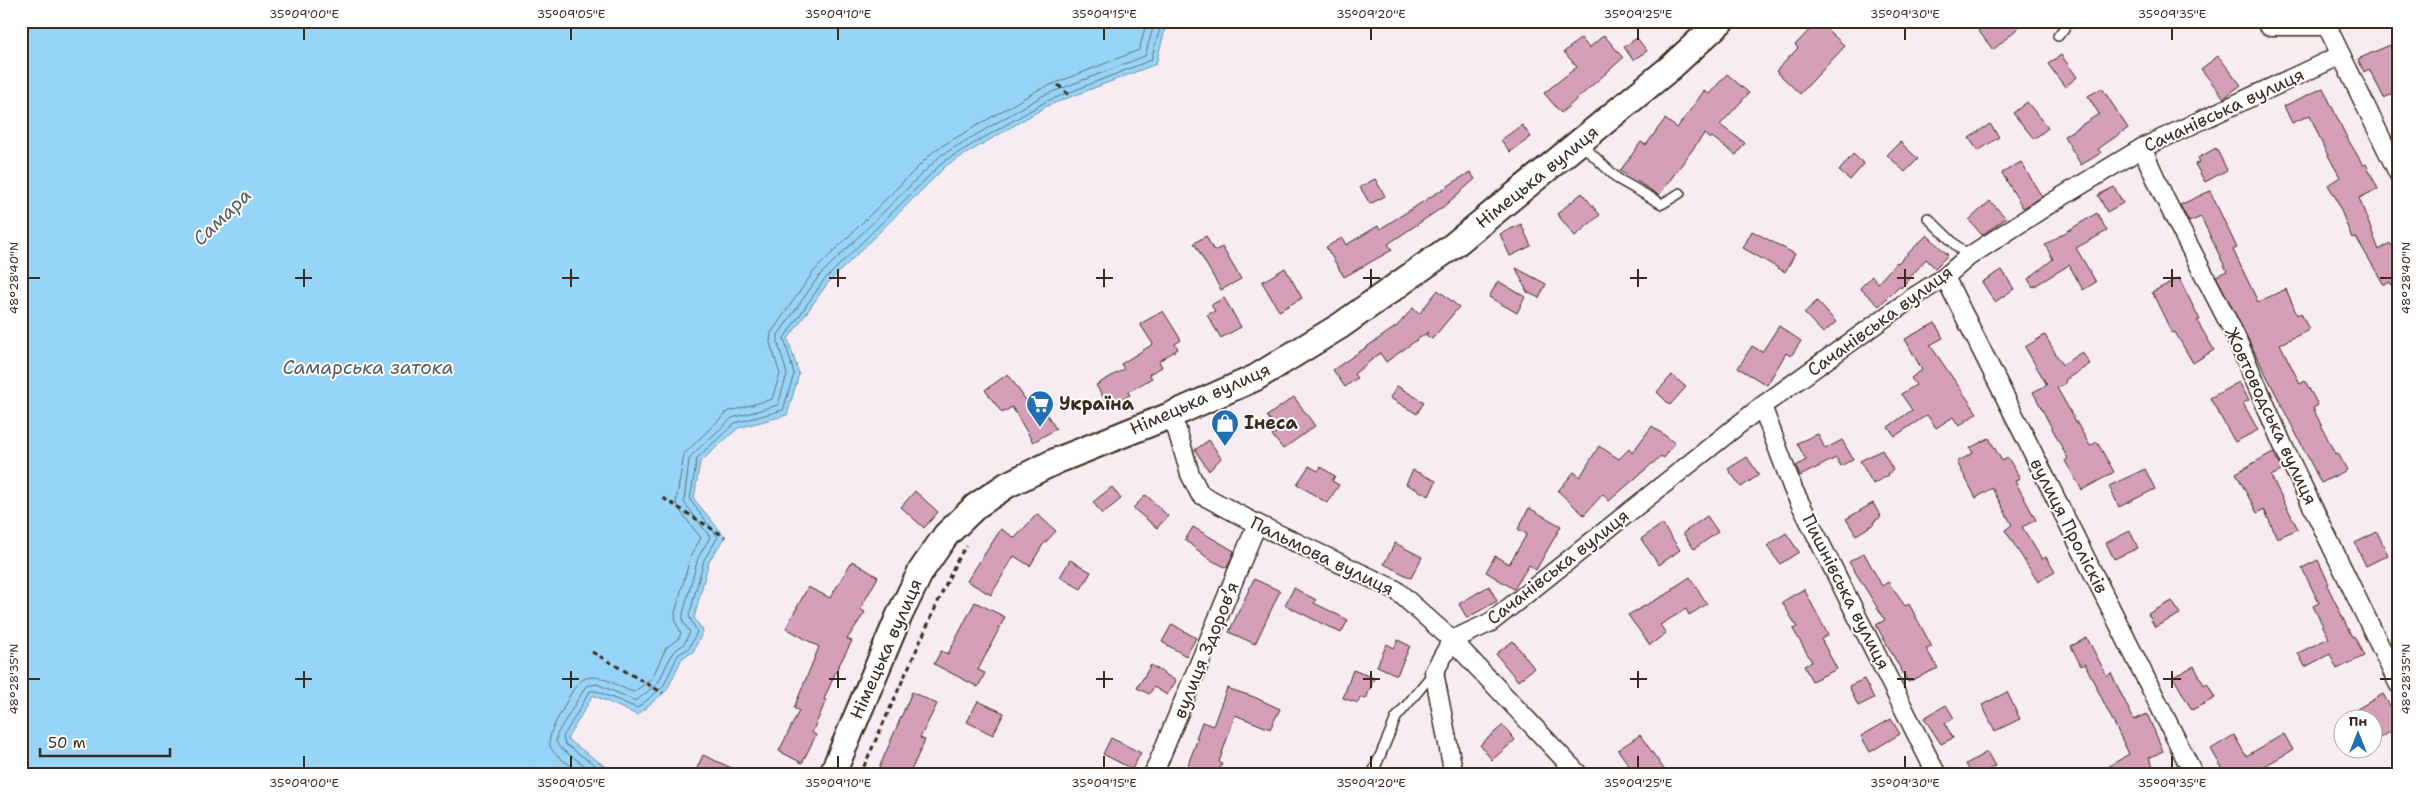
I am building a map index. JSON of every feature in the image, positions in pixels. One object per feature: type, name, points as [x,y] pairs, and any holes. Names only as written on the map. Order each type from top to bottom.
[{"type":"main road","name":"Німецька вулиця","points":[[832,775],[899,616],[921,571],[946,536],[976,506],[1006,485],[1056,461],[1169,416],[1255,378],[1340,326],[1454,245],[1670,68],[1721,21]]},
{"type":"main road","points":[[2271,21],[2326,21]]},
{"type":"street","points":[[2326,21],[2399,175]]},
{"type":"street","name":"Сачанівська вулиця","points":[[1452,640],[1491,622],[1762,406],[1904,303],[1945,277],[1968,257],[2048,205],[2142,148],[2341,55]]},
{"type":"street","name":"Жовтоводська вулиця","points":[[2142,148],[2164,197],[2235,335],[2285,450],[2399,685]]},
{"type":"street","name":"вулиця Пролісків","points":[[1945,277],[2194,775]]},
{"type":"street","name":"Пишнівська вулиця","points":[[1762,406],[1793,489],[1937,775]]},
{"type":"street","name":"Пальмова вулиця","points":[[1169,416],[1177,430],[1190,474],[1200,494],[1257,524],[1396,590],[1452,640],[1579,775]]},
{"type":"street","name":"вулиця Здоровʼя","points":[[1154,775],[1257,524]]},
{"type":"street","points":[[1452,640],[1434,672],[1454,775]]},
{"type":"lane","points":[[2058,36],[2070,21]]},
{"type":"lane","points":[[1580,142],[1618,179],[1662,204],[1680,193]]},
{"type":"lane","points":[[1928,218],[1968,257]]},
{"type":"lane","points":[[1372,775],[1396,718],[1434,672]]},
{"type":"path","points":[[1058,84],[1070,96]]},
{"type":"path","points":[[663,498],[725,537]]},
{"type":"path","points":[[860,775],[956,562],[970,540]]},
{"type":"path","points":[[592,652],[664,693]]},
{"type":"path","points":[[530,768],[537,775]]},
{"type":"water","name":"Самарська затока","points":[[21,21],[1167,21],[1156,64],[1047,106],[947,165],[827,284],[788,339],[799,374],[787,415],[738,428],[700,462],[694,499],[725,537],[709,561],[694,618],[703,631],[693,652],[682,658],[667,690],[637,715],[593,695],[567,739],[617,775],[21,775]]},
{"type":"building","points":[[1818,21],[1845,46],[1800,94],[1776,71],[1798,48],[1795,45]]},
{"type":"building","points":[[1987,21],[2026,21],[1993,50],[1978,30]]},
{"type":"building","points":[[1604,35],[1623,58],[1561,113],[1544,93],[1577,67],[1564,52],[1581,38],[1589,48]]},
{"type":"building","points":[[1637,38],[1647,51],[1633,60],[1624,47]]},
{"type":"building","points":[[2390,45],[2397,61],[2392,63],[2399,76],[2399,91],[2384,98],[2369,69],[2364,72],[2358,59]]},
{"type":"building","points":[[2061,55],[2077,77],[2065,87],[2048,64]]},
{"type":"building","points":[[2218,56],[2241,85],[2224,98],[2201,69]]},
{"type":"building","points":[[1727,74],[1749,93],[1720,125],[1745,143],[1736,155],[1712,137],[1710,139],[1704,134],[1659,195],[1620,171],[1641,142],[1646,145],[1665,119],[1677,128],[1704,91],[1709,94]]},
{"type":"building","points":[[2102,88],[2128,128],[2098,149],[2101,153],[2081,165],[2064,136],[2099,114],[2088,96]]},
{"type":"building","points":[[2323,88],[2346,136],[2363,165],[2366,164],[2378,189],[2359,198],[2379,250],[2390,243],[2399,258],[2399,298],[2390,282],[2384,285],[2356,237],[2352,238],[2336,198],[2328,185],[2340,177],[2324,148],[2310,115],[2292,123],[2284,106]]},
{"type":"building","points":[[2027,102],[2048,128],[2034,139],[2013,113]]},
{"type":"building","points":[[1990,124],[1999,137],[1978,151],[1969,138]]},
{"type":"building","points":[[1522,125],[1531,137],[1510,152],[1501,140]]},
{"type":"building","points":[[1900,142],[1918,159],[1905,172],[1887,155]]},
{"type":"building","points":[[2216,148],[2227,170],[2205,182],[2195,164],[2200,162],[2198,158]]},
{"type":"building","points":[[1853,154],[1864,164],[1850,180],[1839,171]]},
{"type":"building","points":[[2021,162],[2042,197],[2023,208],[2002,173]]},
{"type":"building","points":[[1470,172],[1475,179],[1443,207],[1388,244],[1392,250],[1344,277],[1326,247],[1342,238],[1346,245],[1378,226],[1380,229]]},
{"type":"building","points":[[1375,179],[1385,196],[1370,204],[1360,187]]},
{"type":"building","points":[[2114,187],[2123,203],[2107,212],[2098,195]]},
{"type":"building","points":[[2210,191],[2237,248],[2233,250],[2258,302],[2286,289],[2297,315],[2301,313],[2309,330],[2280,344],[2300,384],[2305,381],[2318,405],[2313,408],[2335,454],[2338,453],[2347,470],[2321,483],[2216,276],[2227,271],[2201,217],[2189,222],[2180,205]]},
{"type":"building","points":[[1582,193],[1600,215],[1575,236],[1557,214]]},
{"type":"building","points":[[1990,201],[2006,218],[1982,235],[1969,220]]},
{"type":"building","points":[[2097,213],[2107,231],[2076,248],[2096,282],[2083,290],[2069,265],[2033,287],[2028,279],[2053,259],[2045,245]]},
{"type":"building","points":[[1521,224],[1531,246],[1510,256],[1500,234]]},
{"type":"building","points":[[1752,231],[1795,254],[1785,272],[1743,248]]},
{"type":"building","points":[[1927,235],[1948,255],[1935,268],[1926,259],[1901,288],[1899,286],[1879,306],[1860,288],[1872,276],[1878,283],[1897,262]]},
{"type":"building","points":[[1206,236],[1214,251],[1222,247],[1241,279],[1221,290],[1194,243]]},
{"type":"building","points":[[1285,268],[1302,298],[1279,311],[1262,282]]},
{"type":"building","points":[[1516,268],[1546,284],[1539,298],[1527,292]]},
{"type":"building","points":[[2002,270],[2014,289],[1995,302],[1982,282]]},
{"type":"building","points":[[2179,278],[2200,320],[2197,321],[2214,350],[2193,363],[2175,332],[2172,333],[2152,292]]},
{"type":"building","points":[[1498,281],[1525,297],[1517,313],[1489,297]]},
{"type":"building","points":[[1438,290],[1459,307],[1432,339],[1426,335],[1428,332],[1386,362],[1380,353],[1354,374],[1357,378],[1345,387],[1333,370],[1397,326],[1413,308],[1419,314]]},
{"type":"building","points":[[1224,298],[1241,327],[1221,338],[1207,315],[1215,311],[1211,305]]},
{"type":"building","points":[[1817,301],[1836,322],[1823,333],[1804,313]]},
{"type":"building","points":[[1163,311],[1181,340],[1175,344],[1178,349],[1159,361],[1162,367],[1149,374],[1152,378],[1128,392],[1130,395],[1109,407],[1096,385],[1124,369],[1121,364],[1153,344],[1140,324]]},
{"type":"building","points":[[1935,323],[1943,338],[1930,345],[1977,413],[1959,426],[1953,417],[1936,428],[1927,415],[1895,436],[1888,427],[1912,410],[1901,394],[1916,385],[1911,378],[1922,370],[1905,339]]},
{"type":"building","points":[[1779,326],[1801,341],[1791,356],[1786,353],[1767,385],[1738,368],[1752,346],[1762,352]]},
{"type":"building","points":[[2045,335],[2062,365],[2082,352],[2090,364],[2065,380],[2066,383],[2057,388],[2090,446],[2097,442],[2114,472],[2082,490],[2065,461],[2068,459],[2033,392],[2047,385],[2025,347]]},
{"type":"building","points":[[1008,374],[1038,418],[1046,413],[1056,429],[1033,442],[1012,407],[1002,413],[985,390]]},
{"type":"building","points":[[1672,375],[1686,387],[1670,405],[1657,392]]},
{"type":"building","points":[[2239,382],[2249,400],[2243,403],[2258,430],[2235,442],[2210,398]]},
{"type":"building","points":[[1397,386],[1424,402],[1417,414],[1390,398]]},
{"type":"building","points":[[1294,397],[1315,426],[1283,449],[1272,435],[1278,431],[1267,416]]},
{"type":"building","points":[[1652,426],[1675,443],[1664,458],[1661,456],[1609,501],[1603,494],[1584,515],[1558,491],[1574,472],[1580,477],[1599,446],[1619,459],[1629,449],[1632,453]]},
{"type":"building","points":[[1818,434],[1825,449],[1842,440],[1853,459],[1841,466],[1836,458],[1800,476],[1796,466],[1806,460],[1797,443]]},
{"type":"building","points":[[1989,438],[2002,461],[2008,458],[2020,478],[2015,481],[2036,520],[2022,527],[2042,559],[2046,557],[2055,572],[2038,582],[2005,530],[2012,525],[1992,488],[1976,498],[1957,462],[1973,453],[1970,448]]},
{"type":"building","points":[[1209,440],[1221,458],[1209,471],[1195,450]]},
{"type":"building","points":[[1882,450],[1893,470],[1889,475],[1873,484],[1860,461]]},
{"type":"building","points":[[2273,452],[2283,470],[2271,476],[2298,529],[2277,538],[2264,509],[2257,513],[2236,473]]},
{"type":"building","points":[[1747,457],[1759,475],[1741,487],[1728,469]]},
{"type":"building","points":[[1309,466],[1318,471],[1321,467],[1335,476],[1332,481],[1339,485],[1327,503],[1297,484]]},
{"type":"building","points":[[2145,469],[2155,489],[2119,507],[2109,486]]},
{"type":"building","points":[[1413,470],[1436,481],[1429,496],[1406,484]]},
{"type":"building","points":[[1112,487],[1121,499],[1102,514],[1093,502]]},
{"type":"building","points":[[915,491],[938,512],[924,528],[901,507]]},
{"type":"building","points":[[1146,495],[1168,516],[1157,528],[1133,508]]},
{"type":"building","points":[[1873,503],[1881,517],[1873,522],[1874,524],[1856,535],[1846,519]]},
{"type":"building","points":[[1529,508],[1561,526],[1536,570],[1529,565],[1514,589],[1486,572],[1495,556],[1509,564],[1527,534],[1518,529]]},
{"type":"building","points":[[1037,514],[1056,531],[1042,546],[1030,566],[1014,556],[991,595],[967,581],[1001,529],[1015,538]]},
{"type":"building","points":[[1707,516],[1718,532],[1694,549],[1683,533]]},
{"type":"building","points":[[1662,524],[1680,550],[1659,565],[1641,539]]},
{"type":"building","points":[[1193,527],[1234,551],[1227,568],[1209,559],[1185,540]]},
{"type":"building","points":[[2130,531],[2138,548],[2114,559],[2106,543]]},
{"type":"building","points":[[2377,532],[2388,555],[2366,566],[2355,543]]},
{"type":"building","points":[[1786,533],[1799,552],[1780,564],[1767,546]]},
{"type":"building","points":[[1395,543],[1422,557],[1411,578],[1384,564]]},
{"type":"building","points":[[1864,553],[1882,586],[1888,582],[1905,606],[1909,604],[1932,647],[1926,649],[1938,668],[1908,682],[1876,625],[1885,620],[1849,562]]},
{"type":"building","points":[[1070,560],[1091,572],[1081,589],[1060,577]]},
{"type":"building","points":[[2318,560],[2329,584],[2327,585],[2352,637],[2354,636],[2364,656],[2337,669],[2330,654],[2305,667],[2298,653],[2329,638],[2313,606],[2319,603],[2302,568]]},
{"type":"building","points":[[852,561],[878,577],[860,609],[865,612],[847,639],[852,641],[824,699],[826,700],[812,733],[816,735],[802,763],[779,751],[799,711],[794,708],[819,647],[786,628],[808,587],[830,598]]},
{"type":"building","points":[[1690,577],[1707,604],[1689,615],[1686,609],[1660,625],[1666,633],[1650,645],[1628,615],[1674,590],[1673,588]]},
{"type":"building","points":[[1254,579],[1280,591],[1255,644],[1229,632]]},
{"type":"building","points":[[1489,586],[1497,601],[1467,618],[1459,604]]},
{"type":"building","points":[[1294,588],[1316,600],[1314,603],[1348,620],[1341,633],[1285,605]]},
{"type":"building","points":[[1804,589],[1828,635],[1821,639],[1837,669],[1812,681],[1804,666],[1812,662],[1793,629],[1797,627],[1782,602]]},
{"type":"building","points":[[2172,601],[2180,614],[2155,627],[2148,614]]},
{"type":"building","points":[[975,602],[1005,617],[978,670],[985,673],[978,687],[934,664],[941,651],[948,654]]},
{"type":"building","points":[[1172,624],[1196,638],[1186,656],[1162,642]]},
{"type":"building","points":[[2087,638],[2107,676],[2111,673],[2134,720],[2147,714],[2163,751],[2149,758],[2157,775],[2095,775],[2129,754],[2085,664],[2081,666],[2071,646]]},
{"type":"building","points":[[1398,640],[1410,646],[1397,675],[1377,666],[1387,644],[1394,648]]},
{"type":"building","points":[[1513,641],[1534,668],[1518,681],[1496,654]]},
{"type":"building","points":[[1151,665],[1176,681],[1167,695],[1154,687],[1149,694],[1137,688]]},
{"type":"building","points":[[2194,666],[2204,685],[2207,683],[2215,698],[2192,710],[2173,677]]},
{"type":"building","points":[[1353,670],[1374,678],[1366,699],[1360,697],[1358,703],[1343,698]]},
{"type":"building","points":[[1864,679],[1874,698],[1858,706],[1849,686]]},
{"type":"building","points":[[1227,688],[1254,697],[1280,709],[1270,729],[1235,715],[1219,762],[1222,764],[1217,775],[1184,775],[1202,722],[1213,726]]},
{"type":"building","points":[[912,692],[937,704],[920,738],[925,740],[909,775],[876,775]]},
{"type":"building","points":[[2007,692],[2020,719],[1995,731],[1982,705]]},
{"type":"building","points":[[2383,694],[2399,721],[2399,727],[2382,736],[2382,708],[2359,708]]},
{"type":"building","points":[[978,701],[1004,713],[993,735],[967,722]]},
{"type":"building","points":[[1946,705],[1954,718],[1945,724],[1953,738],[1941,744],[1924,718]]},
{"type":"building","points":[[1891,719],[1900,734],[1870,752],[1861,736]]},
{"type":"building","points":[[1503,725],[1515,740],[1492,760],[1480,745]]},
{"type":"building","points":[[2284,734],[2293,750],[2259,769],[2263,775],[2226,775],[2211,749],[2234,735],[2246,756]]},
{"type":"building","points":[[1640,735],[1668,775],[1636,775],[1618,750]]},
{"type":"building","points":[[1111,738],[1141,753],[1132,769],[1103,754]]},
{"type":"building","points":[[1987,752],[1995,766],[1980,775],[1972,775],[1966,764]]},
{"type":"building","points":[[703,755],[747,775],[694,775]]},
{"type":"place","name":"Україна","points":[[1040,428]]},
{"type":"place","name":"Інеса","points":[[1225,447]]},
{"type":"water label","name":"Самара","points":[[222,217]]}]
